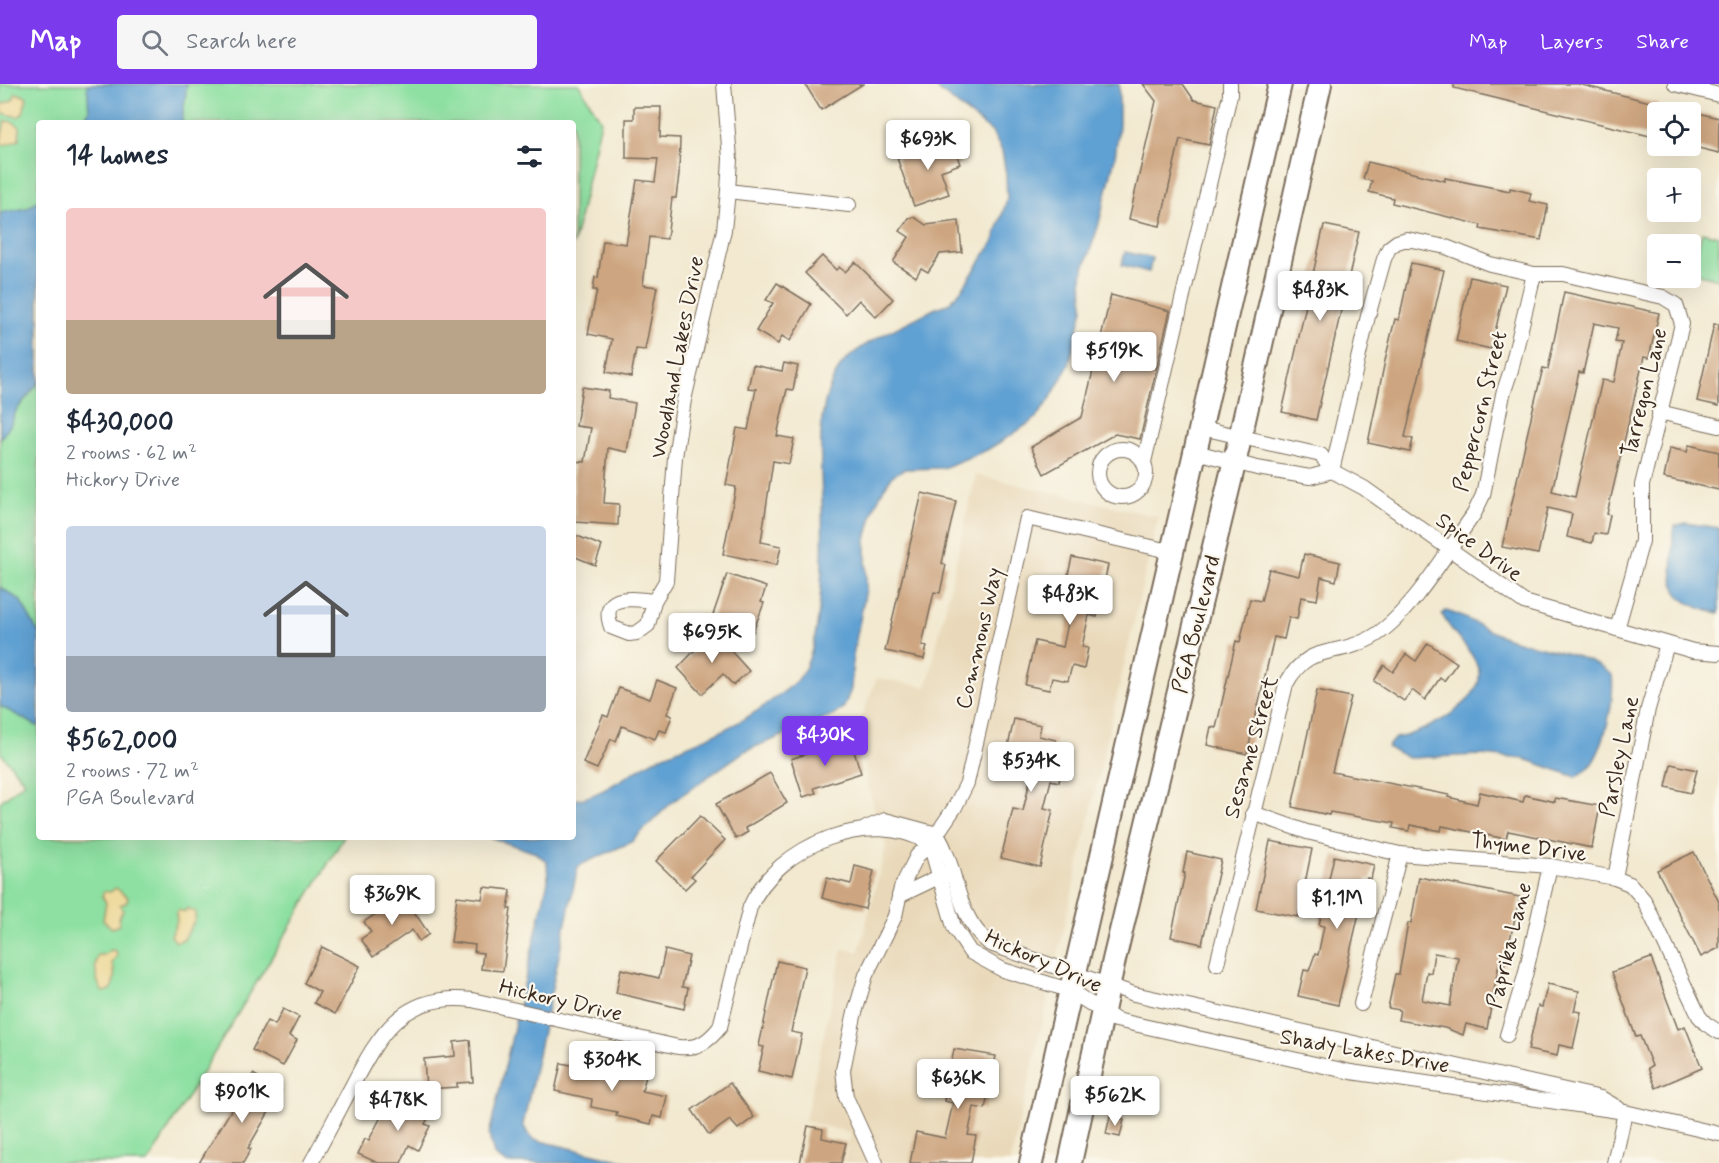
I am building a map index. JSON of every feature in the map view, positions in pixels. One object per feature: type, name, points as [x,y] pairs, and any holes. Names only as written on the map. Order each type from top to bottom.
[{"type":"main road","name":"PGA Boulevard","points":[[1031,1163],[1071,981],[1202,428],[1280,84]]},
{"type":"main road","name":"PGA Boulevard","points":[[1070,1163],[1109,983],[1235,460],[1320,84]]},
{"type":"street","name":"Woodland Lakes Drive","points":[[654,601],[661,592],[668,570],[675,457],[684,400],[724,230],[730,159],[724,84]]},
{"type":"street","points":[[1143,462],[1230,95],[1230,84]]},
{"type":"street","points":[[1676,84],[1719,95]]},
{"type":"street","points":[[728,191],[849,205]]},
{"type":"street","points":[[1196,452],[1235,460],[1257,468],[1310,477],[1332,471],[1368,316],[1389,248],[1407,239],[1446,247],[1490,264],[1534,274]]},
{"type":"street","name":"Tarregon Lane","points":[[1534,274],[1563,274],[1662,297],[1676,305],[1682,324],[1642,485],[1642,541],[1617,629]]},
{"type":"street","name":"Peppercorn Street","points":[[1448,550],[1474,514],[1483,495],[1503,393],[1511,370],[1534,274]]},
{"type":"street","points":[[1659,412],[1719,426]]},
{"type":"street","name":"Spice Drive","points":[[1202,428],[1322,456],[1332,471],[1364,488],[1524,602],[1693,651],[1719,653]]},
{"type":"street","name":"Commons Way","points":[[876,1163],[846,1097],[843,1070],[854,1016],[866,975],[895,916],[899,896],[917,856],[933,839],[967,783],[1027,518],[1173,552]]},
{"type":"street","name":"Sesame Street","points":[[1217,964],[1252,813],[1262,791],[1286,684],[1296,666],[1317,654],[1358,645],[1385,629],[1402,613],[1448,550]]},
{"type":"street","name":"Parsley Lane","points":[[1615,878],[1648,709],[1667,644]]},
{"type":"street","name":"Thyme Drive","points":[[1252,813],[1307,832],[1400,854],[1550,866],[1615,878],[1630,884],[1644,900],[1699,1016],[1706,1024],[1719,1032]]},
{"type":"street","name":"Hickory Drive","points":[[310,1163],[384,1031],[397,1018],[427,1003],[449,999],[472,1000],[678,1047],[689,1048],[710,1040],[720,1027],[750,907],[759,889],[800,852],[864,829],[890,831],[923,840],[933,839],[946,873],[974,930],[990,944],[1071,981],[1103,1010]]},
{"type":"street","points":[[1362,1004],[1400,854]]},
{"type":"street","name":"Paprika Lane","points":[[1508,1035],[1525,976],[1550,866]]},
{"type":"street","points":[[899,896],[946,873]]},
{"type":"street","name":"Hickory Drive","points":[[946,873],[954,927],[970,952],[1003,969],[1071,981],[1109,983]]},
{"type":"street","name":"Shady Lakes Drive","points":[[1109,983],[1134,994],[1601,1098],[1625,1112]]},
{"type":"street","name":"Shady Lakes Drive","points":[[1103,1010],[1116,1020],[1351,1072],[1625,1112],[1719,1134]]},
{"type":"street","points":[[1614,1163],[1625,1112]]},
{"type":"shaded area","points":[[976,475],[1158,517],[1010,1163],[844,1163],[851,1133],[805,1121],[843,949],[859,952],[886,846],[867,784],[859,724],[877,678],[927,687]]},
{"type":"green space","points":[[0,84],[579,84],[601,121],[576,232],[576,120],[36,120],[36,840],[342,840],[148,1163],[0,1163],[0,802],[25,782],[0,752]]},
{"type":"green space","points":[[1702,232],[1719,236],[1719,279],[1701,274]]},
{"type":"sand","points":[[16,93],[27,97],[23,113],[18,117],[2,113],[1,105],[13,100]]},
{"type":"sand","points":[[5,121],[13,122],[20,127],[19,140],[5,145],[0,143]]},
{"type":"sand","points":[[116,888],[128,898],[126,903],[120,905],[123,911],[119,917],[119,925],[112,928],[103,920],[106,903],[102,896],[104,891],[110,892]]},
{"type":"sand","points":[[187,908],[195,912],[195,920],[184,939],[176,942],[171,936],[177,921],[176,913],[179,910],[185,912]]},
{"type":"sand","points":[[111,950],[116,951],[117,955],[112,964],[114,980],[111,990],[103,992],[96,974],[96,959],[98,955],[104,955]]},
{"type":"water","points":[[87,84],[187,84],[182,120],[83,120],[89,111]]},
{"type":"water","points":[[931,84],[1119,84],[1119,125],[1115,157],[1098,227],[1082,274],[1083,309],[1069,364],[1049,401],[1035,419],[1010,436],[987,450],[943,468],[905,469],[893,475],[884,488],[874,508],[866,540],[866,589],[853,655],[851,689],[844,707],[834,715],[745,751],[672,802],[631,842],[578,866],[523,1125],[532,1139],[632,1163],[506,1163],[494,1155],[489,1135],[548,881],[547,862],[536,853],[498,840],[576,840],[576,799],[595,794],[662,756],[732,726],[789,688],[799,678],[808,661],[815,638],[819,610],[822,548],[821,431],[828,392],[840,367],[858,350],[898,327],[948,304],[962,289],[994,241],[1007,199],[1002,151],[992,132]]},
{"type":"water","points":[[36,202],[36,386],[16,411],[10,426],[0,439],[0,213],[27,208]]},
{"type":"water","points":[[1125,252],[1152,258],[1149,272],[1122,265]]},
{"type":"water","points":[[1686,523],[1719,528],[1719,613],[1687,602],[1679,595],[1675,586],[1673,531],[1675,526]]},
{"type":"water","points":[[0,587],[20,600],[36,629],[36,725],[0,706]]},
{"type":"water","points":[[1446,611],[1516,641],[1587,660],[1612,675],[1613,685],[1608,722],[1601,746],[1588,768],[1576,777],[1525,759],[1481,755],[1408,758],[1387,747],[1395,738],[1421,730],[1451,714],[1474,692],[1479,680],[1478,667],[1442,614]]},
{"type":"building","points":[[805,84],[863,84],[821,110]]},
{"type":"building","points":[[1143,84],[1183,84],[1194,100],[1217,105],[1209,145],[1180,139],[1160,226],[1129,219],[1156,101]]},
{"type":"building","points":[[1454,84],[1578,84],[1650,102],[1647,102],[1647,135],[1454,88]]},
{"type":"building","points":[[634,107],[661,107],[660,137],[680,138],[676,198],[672,198],[667,239],[649,237],[643,285],[657,287],[645,350],[636,349],[631,377],[606,372],[612,339],[588,334],[597,290],[593,290],[595,277],[598,278],[603,241],[626,244],[637,180],[655,182],[658,159],[626,158],[626,119],[634,119]]},
{"type":"building","points":[[1701,114],[1719,118],[1719,153],[1701,149]]},
{"type":"building","points":[[951,139],[960,164],[941,171],[949,194],[914,206],[897,158]]},
{"type":"building","points":[[1368,162],[1445,181],[1445,178],[1531,193],[1529,201],[1548,205],[1541,240],[1480,229],[1481,225],[1392,203],[1393,198],[1369,192],[1372,181],[1363,179]]},
{"type":"building","points":[[914,217],[926,225],[959,221],[962,252],[940,254],[928,272],[921,268],[916,277],[893,262],[909,237],[900,231],[909,218]]},
{"type":"building","points":[[1324,225],[1359,232],[1316,420],[1282,412]]},
{"type":"building","points":[[822,256],[836,270],[839,267],[845,272],[855,262],[893,299],[876,317],[859,300],[846,314],[805,273]]},
{"type":"building","points":[[1411,263],[1444,270],[1405,437],[1413,439],[1410,452],[1368,443],[1386,356],[1395,319],[1399,320]]},
{"type":"building","points":[[1470,277],[1506,285],[1491,349],[1456,341]]},
{"type":"building","points":[[777,283],[811,304],[790,341],[782,336],[778,344],[756,331],[773,303],[766,300]]},
{"type":"building","points":[[1564,292],[1659,313],[1649,358],[1644,357],[1607,514],[1610,515],[1606,535],[1594,533],[1592,543],[1567,537],[1572,514],[1548,508],[1538,554],[1502,547],[1543,368],[1548,369]],"holes":[[[1594,323],[1618,328],[1615,342],[1622,343],[1614,382],[1602,380],[1575,497],[1552,491],[1579,372],[1583,373]]]},
{"type":"building","points":[[1111,295],[1170,311],[1140,439],[1115,434],[1044,474],[1031,447],[1082,417]]},
{"type":"building","points":[[1714,324],[1719,324],[1719,406],[1697,401]]},
{"type":"building","points":[[784,363],[798,366],[793,390],[787,389],[777,436],[794,439],[789,464],[773,461],[761,542],[781,546],[777,565],[723,554],[736,487],[726,485],[737,428],[748,430],[756,389],[748,388],[753,365],[782,371]]},
{"type":"building","points":[[582,387],[609,391],[608,398],[635,403],[627,452],[608,448],[604,503],[619,504],[618,525],[576,522],[576,461],[585,462],[591,428],[576,426]]},
{"type":"building","points":[[1689,445],[1719,452],[1719,490],[1664,478],[1670,448],[1687,452]]},
{"type":"building","points":[[922,493],[956,501],[942,563],[946,565],[940,593],[934,592],[922,645],[927,646],[924,659],[885,651]]},
{"type":"building","points":[[576,535],[602,546],[595,565],[576,557]]},
{"type":"building","points":[[1304,554],[1340,562],[1336,581],[1321,577],[1317,600],[1301,597],[1297,619],[1289,617],[1284,639],[1274,637],[1247,754],[1207,745],[1211,727],[1216,728],[1236,641],[1240,642],[1250,599],[1261,601],[1269,569],[1299,576]]},
{"type":"building","points":[[1072,557],[1108,565],[1097,617],[1089,615],[1082,647],[1088,648],[1084,669],[1072,666],[1068,681],[1052,678],[1049,690],[1025,685],[1035,641],[1063,647],[1072,604],[1062,602]]},
{"type":"building","points":[[727,574],[766,587],[761,602],[764,603],[753,632],[712,618]]},
{"type":"building","points":[[713,631],[749,671],[733,685],[723,674],[702,694],[678,668]]},
{"type":"building","points":[[1428,643],[1457,663],[1444,681],[1440,678],[1425,700],[1412,690],[1404,701],[1374,681],[1384,665],[1393,672],[1406,654],[1416,661]]},
{"type":"building","points":[[657,680],[677,688],[667,714],[672,716],[666,732],[659,730],[655,739],[622,726],[616,741],[611,739],[597,769],[583,763],[603,715],[608,717],[619,688],[650,699]]},
{"type":"building","points":[[1317,690],[1351,697],[1332,772],[1449,795],[1448,797],[1477,804],[1480,792],[1523,802],[1525,795],[1555,802],[1555,798],[1600,806],[1592,848],[1508,831],[1506,839],[1442,826],[1441,831],[1410,825],[1409,831],[1393,828],[1394,823],[1330,812],[1329,815],[1292,807]]},
{"type":"building","points":[[1014,719],[1041,725],[1039,736],[1056,740],[1052,756],[1064,759],[1059,782],[1051,780],[1044,808],[1053,810],[1040,867],[1001,858],[1013,809],[1023,811],[1032,771],[1004,765]]},
{"type":"building","points":[[850,739],[861,773],[814,788],[816,793],[803,797],[791,759]]},
{"type":"building","points":[[1671,764],[1697,770],[1691,793],[1666,787]]},
{"type":"building","points":[[770,773],[787,803],[745,828],[748,832],[736,839],[716,804]]},
{"type":"building","points":[[700,816],[725,840],[691,876],[695,879],[685,889],[656,861]]},
{"type":"building","points":[[1270,841],[1312,849],[1298,917],[1256,909]]},
{"type":"building","points":[[1187,852],[1221,860],[1202,944],[1171,937],[1185,873],[1183,873]]},
{"type":"building","points":[[1694,852],[1719,902],[1719,948],[1701,957],[1657,870]]},
{"type":"building","points":[[1334,856],[1374,865],[1371,879],[1367,878],[1338,1005],[1298,996],[1304,970],[1309,971],[1315,954],[1318,955],[1324,926],[1319,925]]},
{"type":"building","points":[[855,866],[874,871],[865,909],[822,898],[827,878],[851,884]]},
{"type":"building","points":[[1419,877],[1520,897],[1504,965],[1499,964],[1487,1029],[1466,1024],[1463,1035],[1445,1028],[1398,1020],[1400,1010],[1388,1008],[1395,974],[1399,974],[1408,923],[1411,923]],"holes":[[[1434,953],[1458,957],[1450,1006],[1422,1000],[1427,972],[1431,973]]]},
{"type":"building","points":[[484,887],[511,890],[508,909],[511,909],[503,971],[481,969],[483,953],[474,952],[475,945],[451,942],[457,896],[482,899]]},
{"type":"building","points":[[403,895],[429,934],[419,941],[412,930],[373,957],[361,939],[371,932],[364,922]]},
{"type":"building","points":[[322,947],[360,966],[335,1014],[314,1003],[320,992],[304,983]]},
{"type":"building","points":[[665,950],[689,956],[682,987],[688,988],[684,1009],[616,993],[621,969],[659,978]]},
{"type":"building","points":[[1651,958],[1678,1029],[1685,1026],[1702,1068],[1656,1088],[1648,1068],[1652,1066],[1640,1036],[1636,1037],[1612,972]]},
{"type":"building","points":[[777,961],[805,967],[791,1032],[802,1034],[792,1079],[758,1071],[764,1047],[759,1046]]},
{"type":"building","points":[[1548,984],[1579,991],[1574,1011],[1581,1012],[1573,1048],[1559,1045],[1557,1056],[1528,1050],[1538,1006],[1542,1007]]},
{"type":"building","points":[[283,1009],[299,1017],[289,1036],[297,1040],[283,1066],[252,1050],[267,1021],[275,1025]]},
{"type":"building","points":[[470,1040],[473,1082],[457,1083],[457,1087],[426,1089],[424,1059],[455,1056],[454,1042]]},
{"type":"building","points":[[954,1049],[996,1056],[985,1109],[974,1107],[968,1135],[976,1136],[971,1163],[910,1163],[916,1132],[945,1138],[953,1103],[944,1101]]},
{"type":"building","points":[[561,1063],[625,1076],[626,1071],[646,1076],[642,1091],[667,1096],[662,1118],[653,1116],[651,1124],[616,1116],[617,1112],[591,1107],[592,1099],[555,1091]]},
{"type":"building","points":[[253,1074],[281,1091],[248,1148],[251,1149],[243,1163],[199,1163]]},
{"type":"building","points":[[730,1083],[754,1117],[738,1129],[730,1120],[709,1135],[692,1110]]},
{"type":"building","points":[[402,1092],[433,1108],[425,1124],[430,1126],[418,1150],[409,1145],[401,1163],[378,1163],[358,1154],[365,1139],[369,1140],[384,1111],[390,1115]]},
{"type":"building","points":[[1110,1116],[1124,1120],[1120,1137],[1106,1134]]},
{"type":"building","points":[[808,1126],[823,1129],[822,1138],[846,1143],[841,1163],[800,1163]]}]
